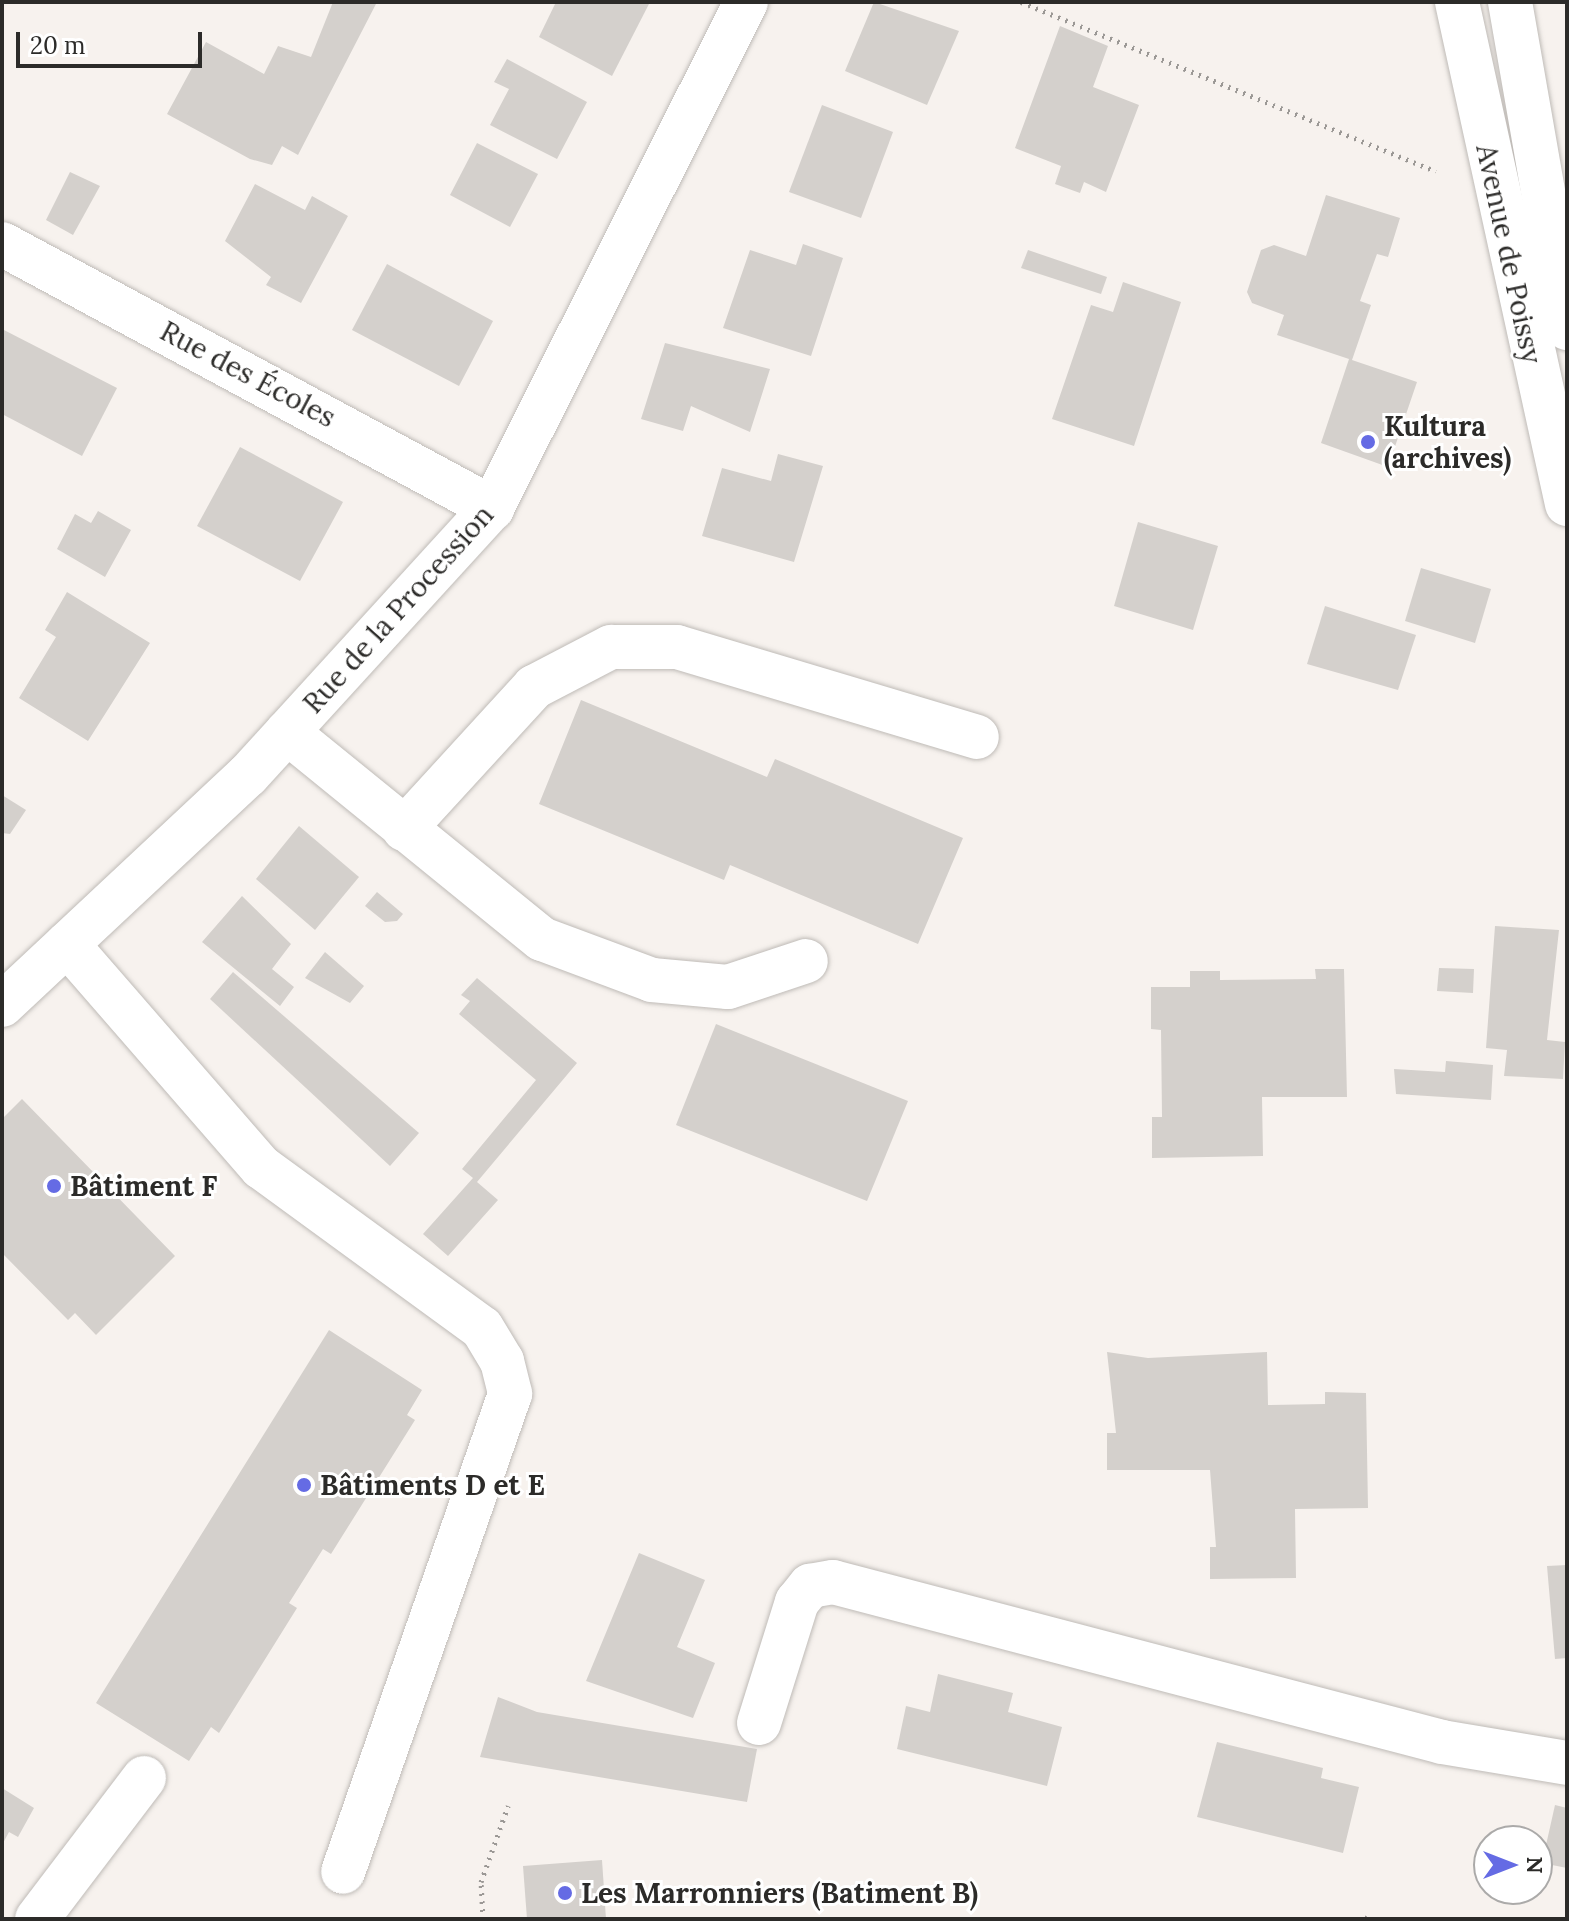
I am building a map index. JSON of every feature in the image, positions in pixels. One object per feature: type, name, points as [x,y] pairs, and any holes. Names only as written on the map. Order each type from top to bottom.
[{"type":"street","name":"Rue de la Procession","points":[[2,1005],[287,732],[492,508],[746,2]]},
{"type":"street","name":"Avenue de Poissy","points":[[1457,2],[1567,504]]},
{"type":"street","name":"Avenue de Poissy","points":[[1510,2],[1567,328]]},
{"type":"street","name":"Rue des Écoles","points":[[2,244],[492,508]]},
{"type":"street","points":[[404,829],[534,687],[611,647],[677,647],[977,737]]},
{"type":"street","points":[[287,732],[542,939],[652,980],[728,987],[806,961]]},
{"type":"street","points":[[67,944],[261,1167],[482,1328],[502,1361],[510,1394],[343,1872]]},
{"type":"street","points":[[759,1723],[797,1602],[810,1586],[833,1582],[1442,1742],[1567,1763]]},
{"type":"street","points":[[37,1919],[144,1778]]},
{"type":"path","points":[[1021,2],[1497,195]]},
{"type":"path","points":[[483,1919],[481,1882],[508,1806]]},
{"type":"building","points":[[333,2],[377,2],[298,155],[282,146],[272,165],[250,159],[167,114],[206,42],[264,74],[278,46],[311,57]]},
{"type":"building","points":[[556,2],[650,2],[612,76],[539,37]]},
{"type":"building","points":[[874,2],[959,31],[927,105],[845,71]]},
{"type":"building","points":[[1060,26],[1108,46],[1093,87],[1139,105],[1106,192],[1084,182],[1080,193],[1055,184],[1061,166],[1015,148]]},
{"type":"building","points":[[507,59],[587,102],[557,159],[490,125],[509,89],[494,82]]},
{"type":"building","points":[[822,105],[893,132],[861,218],[789,192]]},
{"type":"building","points":[[477,143],[538,174],[510,227],[450,195]]},
{"type":"building","points":[[70,172],[100,186],[73,235],[46,220]]},
{"type":"building","points":[[255,184],[305,210],[312,196],[348,216],[301,303],[266,285],[271,277],[225,241]]},
{"type":"building","points":[[1326,195],[1400,218],[1388,257],[1377,254],[1360,301],[1371,305],[1352,360],[1417,382],[1388,467],[1321,443],[1349,359],[1277,335],[1284,315],[1252,303],[1247,292],[1261,250],[1274,245],[1306,256]]},
{"type":"building","points":[[803,244],[843,258],[811,356],[723,328],[750,250],[796,265]]},
{"type":"building","points":[[1028,250],[1107,277],[1101,294],[1021,268]]},
{"type":"building","points":[[387,264],[493,321],[459,386],[352,330]]},
{"type":"building","points":[[1123,282],[1181,302],[1134,446],[1052,419],[1091,305],[1113,312]]},
{"type":"building","points":[[2,329],[117,388],[82,456],[2,414]]},
{"type":"building","points":[[665,343],[770,369],[750,432],[691,406],[683,431],[641,419]]},
{"type":"building","points":[[240,447],[343,502],[300,581],[197,526]]},
{"type":"building","points":[[778,454],[823,466],[794,562],[702,536],[722,468],[771,481]]},
{"type":"building","points":[[98,511],[131,530],[105,577],[57,549],[75,514],[91,523]]},
{"type":"building","points":[[1138,522],[1218,546],[1193,630],[1114,606]]},
{"type":"building","points":[[1421,568],[1491,589],[1475,643],[1405,621]]},
{"type":"building","points":[[67,592],[150,643],[88,741],[19,698],[56,637],[45,630]]},
{"type":"building","points":[[1325,606],[1416,635],[1398,690],[1307,664]]},
{"type":"building","points":[[581,700],[767,777],[775,759],[963,838],[918,944],[730,865],[724,880],[539,804]]},
{"type":"building","points":[[2,795],[26,810],[10,834],[2,833]]},
{"type":"building","points":[[299,826],[359,877],[315,930],[256,879]]},
{"type":"building","points":[[377,892],[403,914],[397,921],[385,922],[365,906]]},
{"type":"building","points":[[242,896],[291,944],[272,969],[294,987],[280,1006],[202,942]]},
{"type":"building","points":[[1495,926],[1559,930],[1547,1040],[1565,1042],[1563,1079],[1504,1076],[1507,1050],[1486,1048]]},
{"type":"building","points":[[325,952],[364,986],[350,1003],[305,978]]},
{"type":"building","points":[[1439,968],[1474,969],[1473,993],[1437,991]]},
{"type":"building","points":[[1315,969],[1344,969],[1347,1097],[1262,1097],[1263,1156],[1152,1158],[1152,1117],[1162,1117],[1161,1030],[1151,1029],[1151,987],[1190,987],[1190,971],[1220,971],[1220,980],[1316,979]]},
{"type":"building","points":[[233,972],[419,1133],[390,1166],[210,999]]},
{"type":"building","points":[[477,978],[577,1063],[477,1182],[498,1200],[448,1256],[423,1234],[473,1178],[462,1169],[536,1080],[459,1014],[470,1001],[461,995]]},
{"type":"building","points":[[716,1024],[908,1101],[867,1201],[676,1125]]},
{"type":"building","points":[[1446,1061],[1493,1065],[1491,1100],[1396,1094],[1394,1069],[1445,1072]]},
{"type":"building","name":"Bâtiment F","points":[[22,1099],[175,1256],[96,1335],[75,1313],[68,1320],[2,1253],[2,1119]]},
{"type":"building","name":"Bâtiments D et E","points":[[329,1330],[422,1390],[407,1415],[415,1420],[331,1554],[323,1549],[289,1603],[297,1608],[219,1733],[211,1727],[189,1761],[96,1703]]},
{"type":"building","points":[[1107,1352],[1148,1358],[1267,1352],[1268,1405],[1325,1404],[1325,1392],[1366,1393],[1368,1508],[1295,1509],[1296,1578],[1210,1579],[1210,1547],[1216,1547],[1210,1470],[1107,1470],[1107,1433],[1116,1433]]},
{"type":"building","points":[[639,1553],[705,1580],[677,1647],[715,1663],[693,1718],[586,1681]]},
{"type":"building","points":[[1567,1565],[1567,1658],[1555,1659],[1547,1566]]},
{"type":"building","points":[[938,1674],[1013,1693],[1008,1712],[1062,1727],[1047,1786],[897,1749],[906,1706],[930,1712]]},
{"type":"building","points":[[498,1697],[537,1712],[757,1749],[747,1802],[480,1757]]},
{"type":"building","points":[[1217,1742],[1323,1768],[1321,1778],[1359,1787],[1343,1853],[1197,1817]]},
{"type":"building","points":[[2,1788],[34,1808],[18,1837],[9,1832],[2,1845]]},
{"type":"building","points":[[1555,1805],[1567,1808],[1567,1868],[1553,1865],[1553,1825],[1551,1825]]},
{"type":"building","name":"Les Marronniers (Batiment B)","points":[[602,1860],[606,1919],[527,1919],[523,1866]]},
{"type":"place","name":"Kultura (archives)","points":[[1368,442]]},
{"type":"place","name":"Bâtiment F","points":[[54,1186]]},
{"type":"place","name":"Bâtiments D et E","points":[[304,1485]]},
{"type":"place","name":"Les Marronniers (Batiment B)","points":[[565,1893]]}]
